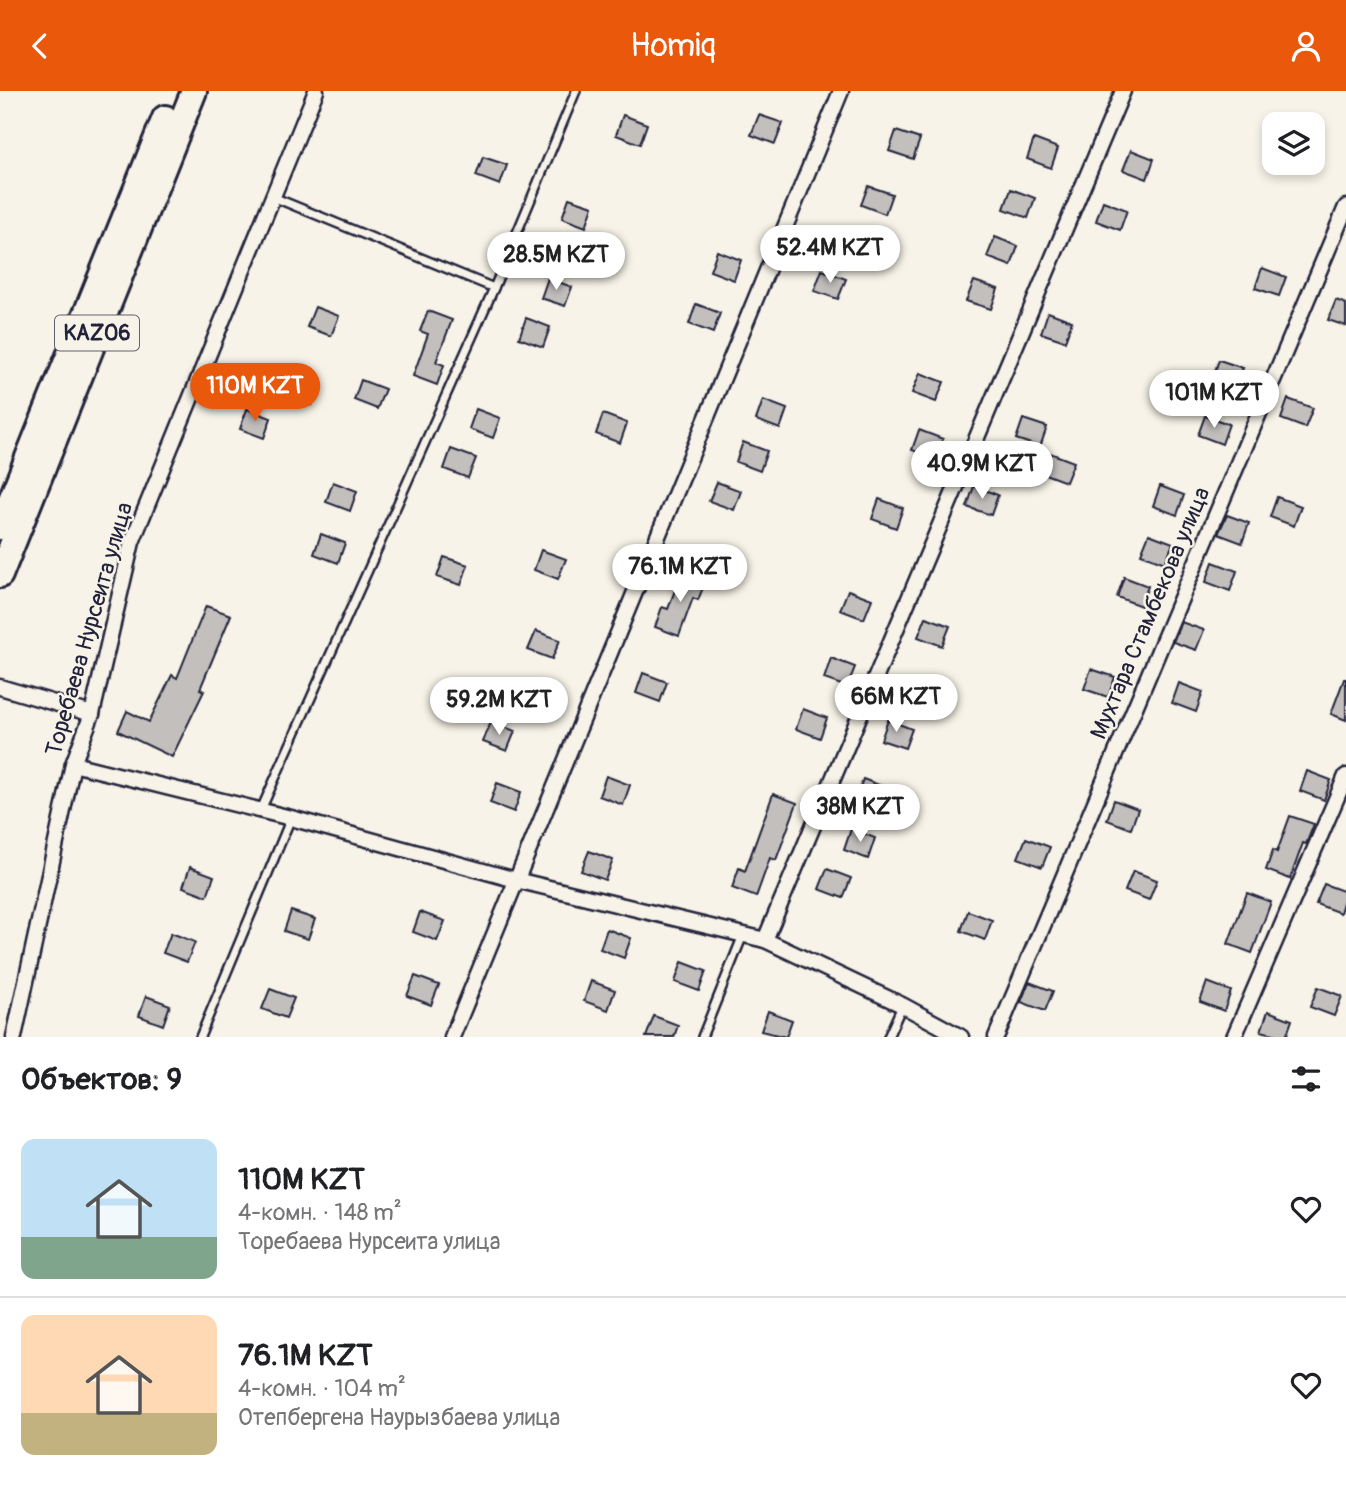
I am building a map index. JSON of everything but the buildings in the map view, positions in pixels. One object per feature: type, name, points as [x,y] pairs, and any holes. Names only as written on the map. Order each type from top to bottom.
[{"type":"highway","name":"KАZ06","points":[[0,527],[175,91]]},
{"type":"highway","name":"KАZ06","points":[[0,575],[194,91]]},
{"type":"street","name":"Торебаева Нурсеита улица","points":[[14,1037],[73,764],[92,713],[132,542],[316,91]]},
{"type":"street","points":[[452,1037],[841,91]]},
{"type":"street","points":[[765,940],[1123,91]]},
{"type":"street","name":"Мухтара Стамбекова улица","points":[[996,1037],[1346,207]]},
{"type":"street","points":[[0,687],[92,713]]},
{"type":"street","points":[[73,764],[291,818],[516,880],[765,940],[902,1005],[961,1037]]},
{"type":"street","points":[[1234,1037],[1346,776]]},
{"type":"lane","points":[[260,812],[494,288],[576,91]]},
{"type":"lane","points":[[273,197],[494,288]]},
{"type":"lane","points":[[200,1037],[291,818]]},
{"type":"lane","points":[[702,1037],[743,935]]},
{"type":"lane","points":[[888,1037],[902,1005]]}]
